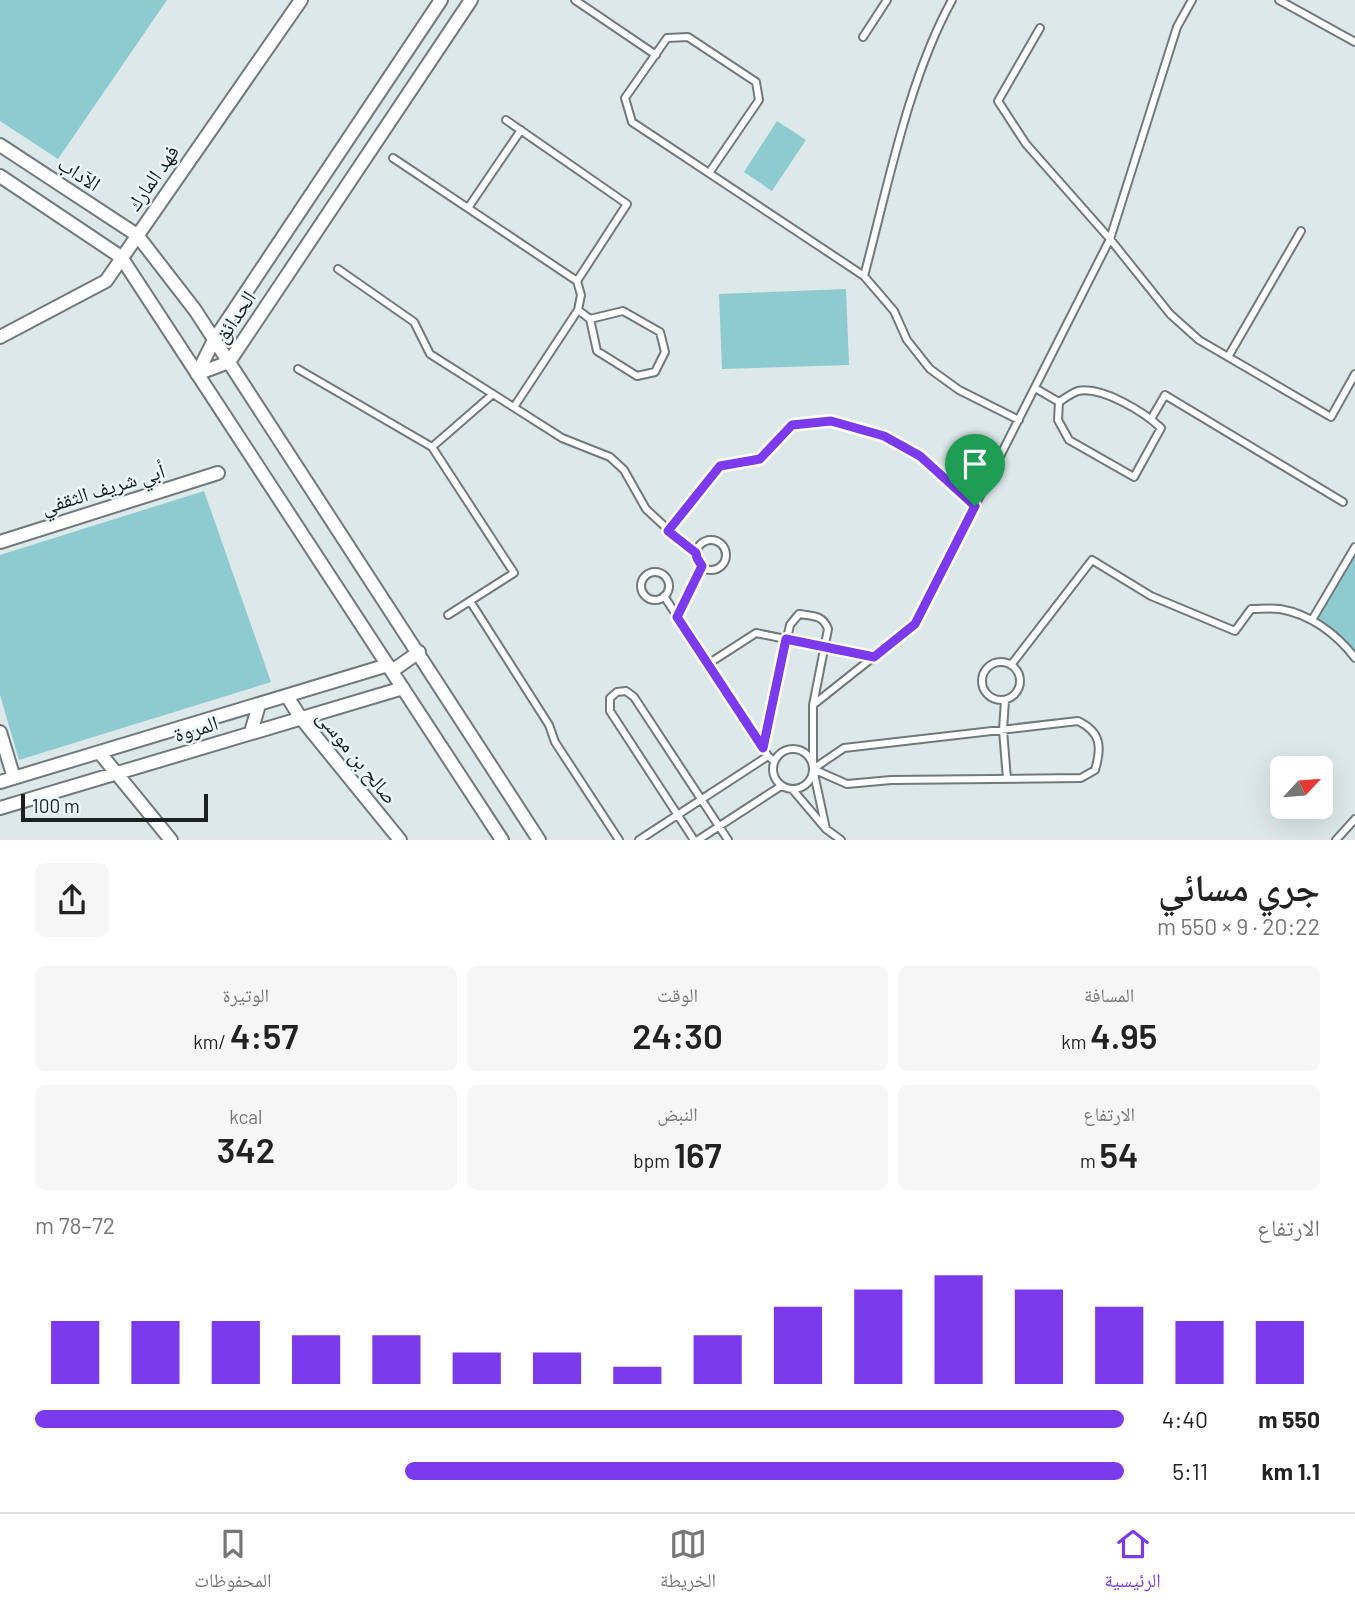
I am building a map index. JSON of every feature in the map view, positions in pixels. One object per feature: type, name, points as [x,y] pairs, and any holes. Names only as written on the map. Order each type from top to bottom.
[{"type":"street","name":"فهد المارك","points":[[0,337],[106,281],[301,0]]},
{"type":"street","name":"الحدائق","points":[[197,374],[214,340],[441,0]]},
{"type":"street","name":"الحدائق","points":[[197,374],[229,362],[471,0]]},
{"type":"street","name":"الآداب","points":[[0,145],[137,234],[195,310],[539,840]]},
{"type":"street","points":[[0,176],[121,257],[502,840]]},
{"type":"street","name":"أبي شريف الثقفي","points":[[0,541],[218,473]]},
{"type":"street","name":"المروة","points":[[0,782],[390,668],[419,652]]},
{"type":"street","name":"المروة","points":[[0,808],[403,688]]},
{"type":"street","name":"صالح بن موسى","points":[[287,696],[300,717],[400,840]]},
{"type":"street","points":[[251,732],[259,705]]},
{"type":"street","points":[[0,733],[14,778]]},
{"type":"street","points":[[99,752],[172,840]]},
{"type":"lane","points":[[575,0],[656,55]]},
{"type":"lane","points":[[863,37],[887,0]]},
{"type":"lane","points":[[864,276],[915,86],[938,26],[952,0]]},
{"type":"lane","points":[[813,705],[915,624],[1110,239],[1177,27],[1192,0]]},
{"type":"lane","points":[[1279,0],[1352,40],[1355,30]]},
{"type":"lane","points":[[1040,28],[998,102],[1026,145],[1110,239],[1170,314],[1199,340],[1331,417],[1355,374]]},
{"type":"lane","points":[[709,173],[759,100],[756,82],[688,37],[667,38],[625,98],[632,122],[864,276],[894,311],[907,340],[929,369],[959,390],[1018,420]]},
{"type":"lane","points":[[506,120],[627,204],[577,281]]},
{"type":"lane","points":[[468,208],[521,130]]},
{"type":"lane","points":[[393,158],[577,281],[581,295],[578,310],[514,407]]},
{"type":"lane","points":[[1228,357],[1301,231]]},
{"type":"lane","points":[[338,269],[414,322],[430,354],[562,438],[610,457],[624,470],[646,509],[696,553],[702,566],[711,569],[720,567],[725,559],[723,546],[715,540],[705,541],[696,553]]},
{"type":"lane","points":[[578,310],[590,319],[597,351],[638,376],[655,372],[665,352],[660,332],[623,311],[590,319]]},
{"type":"lane","points":[[298,369],[432,447],[514,573],[448,615]]},
{"type":"lane","points":[[1035,388],[1059,402]]},
{"type":"lane","points":[[1098,390],[1151,419],[1161,428],[1134,477],[1069,440],[1058,420],[1059,402],[1076,391],[1098,390]]},
{"type":"lane","points":[[432,447],[493,394]]},
{"type":"lane","points":[[1151,419],[1165,395],[1343,502]]},
{"type":"lane","points":[[668,531],[720,466],[760,459],[792,425],[831,421],[884,436],[920,456],[975,506]]},
{"type":"lane","points":[[1312,620],[1355,547]]},
{"type":"lane","points":[[1011,664],[1092,560],[1151,596],[1235,631],[1251,610],[1280,609],[1312,620],[1344,643],[1355,658]]},
{"type":"lane","points":[[677,617],[702,566]]},
{"type":"lane","points":[[661,573],[668,580],[669,589],[664,596],[656,600],[644,594],[642,581],[648,574],[661,573]]},
{"type":"lane","points":[[664,596],[771,759],[773,775],[781,786],[793,790],[826,829],[841,840]]},
{"type":"lane","points":[[470,601],[549,724],[555,742],[619,840]]},
{"type":"lane","points":[[763,748],[786,639],[795,617],[799,614],[815,616],[825,621],[828,629],[813,705],[813,769],[805,785],[793,790]]},
{"type":"lane","points":[[708,664],[756,633],[874,657]]},
{"type":"lane","points":[[993,663],[1011,664],[1020,681],[1016,693],[1005,700],[987,695],[982,684],[984,672],[993,663]]},
{"type":"lane","points":[[728,840],[719,826],[702,799],[634,697],[621,691],[613,694],[608,703],[610,710],[696,840],[719,826],[781,786]]},
{"type":"lane","points":[[1005,700],[1003,730],[1007,779]]},
{"type":"lane","points":[[1078,721],[1091,727],[1098,741],[1100,754],[1095,770],[1081,778],[891,780],[847,784],[813,769],[844,748],[1078,721]]},
{"type":"lane","points":[[639,840],[784,751],[798,750],[808,757],[813,769],[826,829]]},
{"type":"lane","points":[[1336,840],[1355,819]]},
{"type":"shaded area","points":[[0,0],[167,0],[58,159],[0,121]]},
{"type":"shaded area","points":[[777,121],[806,140],[772,191],[744,172]]},
{"type":"shaded area","points":[[846,289],[849,365],[722,369],[719,294]]},
{"type":"shaded area","points":[[204,491],[271,682],[19,760],[0,695],[0,555]]},
{"type":"shaded area","points":[[1355,547],[1355,658],[1312,620]]},
{"type":"route","points":[[831,421],[884,436],[920,456],[975,506],[915,624],[874,657],[786,639],[763,748],[677,617],[702,566],[696,553],[668,531],[720,466],[760,459],[792,425],[831,421]]}]
